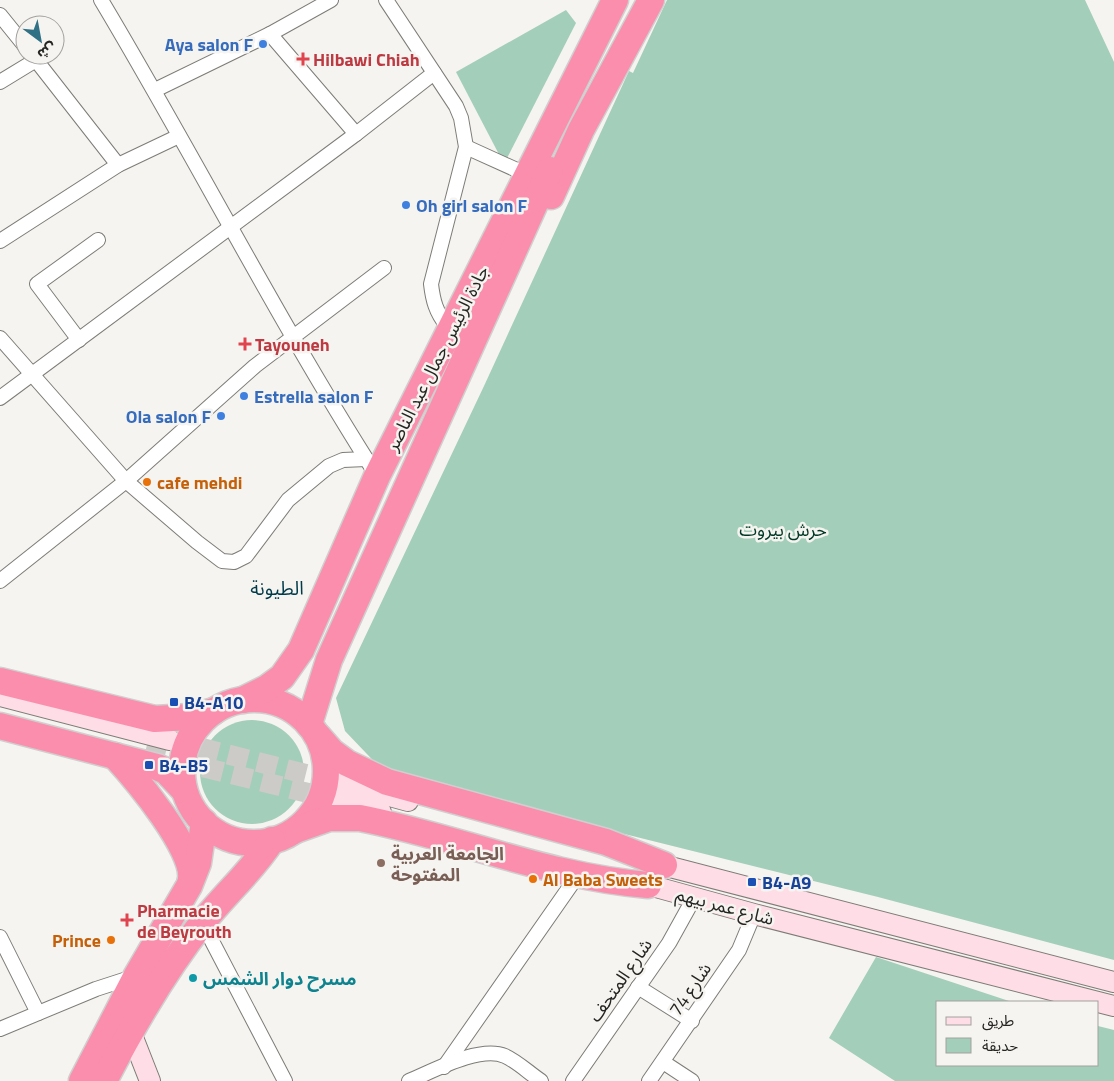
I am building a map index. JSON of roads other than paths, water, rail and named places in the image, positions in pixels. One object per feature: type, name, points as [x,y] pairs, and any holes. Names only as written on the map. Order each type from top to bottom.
[{"type":"highway","points":[[439,354],[447,326],[467,275],[602,0]]},
{"type":"highway","name":"جادة الرئيس جمال عبد الناصر","points":[[243,700],[267,688],[282,677],[301,650],[371,467],[439,354],[615,0]]},
{"type":"highway","name":"جادة الرئيس جمال عبد الناصر","points":[[313,729],[329,660],[458,371],[630,0]]},
{"type":"highway","points":[[458,371],[494,318],[581,130],[651,0]]},
{"type":"highway","points":[[301,650],[304,659],[312,665],[329,660]]},
{"type":"highway","points":[[0,681],[155,719],[190,718],[243,700],[258,699],[280,703],[299,714],[332,752],[348,763],[387,782],[606,842],[664,865]]},
{"type":"highway","points":[[184,790],[183,762],[187,745],[195,730],[214,711]]},
{"type":"highway","points":[[0,726],[157,767],[166,771],[184,790],[204,822],[222,835],[232,839],[253,843],[281,837],[315,821],[330,818],[360,818],[578,876],[648,885]]},
{"type":"highway","points":[[104,1081],[130,1030],[171,964],[202,922],[244,874],[281,837],[309,818],[318,804],[324,789],[325,757],[313,729]]},
{"type":"highway","points":[[115,756],[136,780],[184,848],[193,875]]},
{"type":"highway","points":[[193,875],[204,822]]},
{"type":"highway","points":[[82,1081],[137,975],[193,875],[212,850],[228,851],[238,857],[244,874]]},
{"type":"main road","points":[[0,696],[170,740]]},
{"type":"main road","name":"شارع عمر بيهم","points":[[1094,1001],[694,898],[340,792],[664,865],[1114,982]]},
{"type":"main road","name":"شارع عمر بيهم","points":[[1099,1002],[1114,1006]]},
{"type":"main road","points":[[130,1030],[150,1081]]},
{"type":"street","points":[[101,0],[155,90],[179,136],[231,224],[292,337],[371,467]]},
{"type":"street","points":[[155,90],[270,34],[331,0]]},
{"type":"street","points":[[386,0],[456,106],[461,118],[466,147],[431,284],[437,314],[447,326]]},
{"type":"street","points":[[0,15],[15,34]]},
{"type":"street","points":[[270,34],[356,134]]},
{"type":"street","points":[[0,82],[23,65]]},
{"type":"street","points":[[40,65],[118,166]]},
{"type":"street","points":[[0,398],[231,224],[356,134],[434,73]]},
{"type":"street","points":[[0,241],[118,166],[179,136]]},
{"type":"street","points":[[466,147],[519,171]]},
{"type":"street","points":[[79,340],[38,284],[98,240]]},
{"type":"street","points":[[0,581],[126,481],[255,366],[384,268]]},
{"type":"street","points":[[0,338],[126,481],[222,561],[234,562],[246,556],[288,500],[329,466],[344,460],[371,467]]},
{"type":"street","points":[[444,1067],[578,876]]},
{"type":"street","name":"شارع المتحف","points":[[573,1081],[669,943],[694,898]]},
{"type":"street","name":"شارع 74","points":[[650,1081],[739,950],[754,914]]},
{"type":"street","points":[[202,922],[285,1081]]},
{"type":"street","points":[[0,937],[38,1013]]},
{"type":"street","points":[[0,1029],[137,975]]},
{"type":"street","points":[[638,987],[692,1020]]},
{"type":"street","points":[[409,1081],[475,1055],[495,1052],[506,1056],[541,1081]]},
{"type":"street","points":[[663,1062],[692,1081]]},
{"type":"tunnel","points":[[170,740],[342,783]]},
{"type":"tunnel","points":[[145,753],[337,800]]},
{"type":"place","name":"Aya salon F","points":[[263,44]]},
{"type":"place","name":"Hilbawi Chiah","points":[[303,59]]},
{"type":"place","name":"Oh girl salon F","points":[[406,205]]},
{"type":"place","name":"Tayouneh","points":[[245,344]]},
{"type":"place","name":"Estrella salon F","points":[[244,396]]},
{"type":"place","name":"Ola salon F","points":[[221,416]]},
{"type":"place","name":"cafe mehdi","points":[[147,482]]},
{"type":"place","name":"B4-A10","points":[[174,702]]},
{"type":"place","name":"B4-B5","points":[[149,765]]},
{"type":"place","name":"الجامعة العربية المفتوحة","points":[[381,863]]},
{"type":"place","name":"Al Baba Sweets","points":[[533,879]]},
{"type":"place","name":"B4-A9","points":[[752,882]]},
{"type":"place","name":"Pharmacie de Beyrouth","points":[[127,920]]},
{"type":"place","name":"Prince","points":[[111,940]]},
{"type":"place","name":"مسرح دوار الشمس","points":[[193,978]]},
{"type":"district","name":"الطيونة","points":[[277,587]]},
{"type":"park label","name":"حرش بيروت","points":[[783,529]]}]
